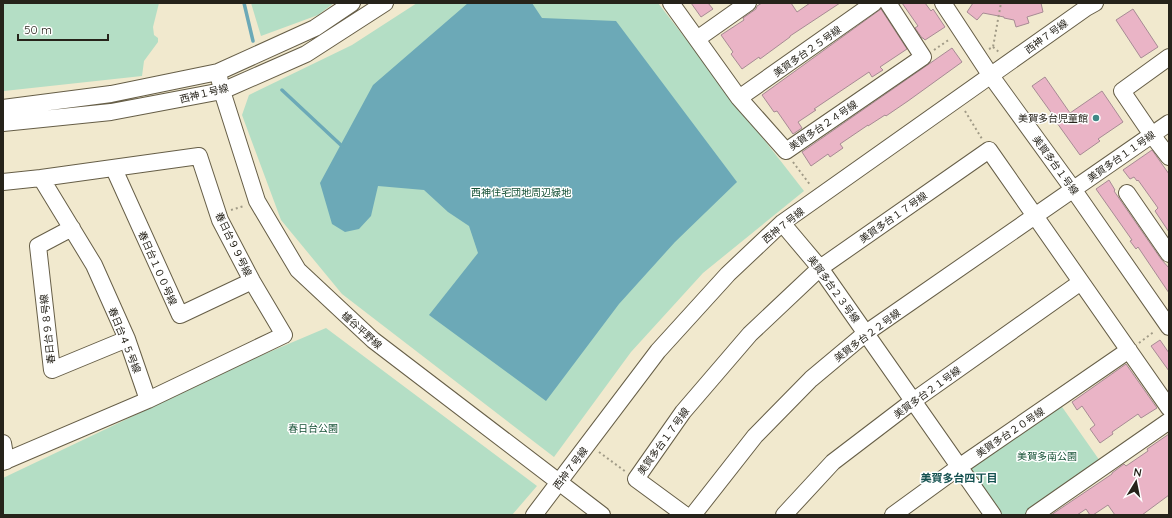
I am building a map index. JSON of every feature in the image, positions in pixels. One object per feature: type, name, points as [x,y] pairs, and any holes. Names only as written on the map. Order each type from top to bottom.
[{"type":"street","name":"西神１号線","points":[[3,108],[111,94],[218,72],[315,28],[352,3]]},
{"type":"street","name":"西神１号線","points":[[3,123],[111,112],[222,91],[306,54],[385,3]]},
{"type":"street","name":"美賀多台２４号線","points":[[671,3],[739,98],[786,151],[922,57]]},
{"type":"street","points":[[697,39],[748,3]]},
{"type":"street","name":"美賀多台２５号線","points":[[739,98],[874,3]]},
{"type":"street","points":[[888,3],[922,57]]},
{"type":"street","name":"美賀多台１号線","points":[[943,3],[991,76],[1073,189],[1168,325]]},
{"type":"street","name":"西神７号線","points":[[534,515],[658,351],[728,274],[782,223],[1094,3]]},
{"type":"street","points":[[1169,57],[1122,91],[1169,157]]},
{"type":"street","name":"櫨谷平野線","points":[[218,72],[222,91],[257,201],[298,270],[372,340],[602,515]]},
{"type":"street","name":"美賀多台１１号線","points":[[1073,189],[1169,122]]},
{"type":"street","points":[[990,150],[1034,216],[1169,408]]},
{"type":"street","name":"美賀多台１７号線","points":[[685,515],[636,479],[683,412],[745,340],[820,268],[990,150]]},
{"type":"street","name":"春日台９９号線","points":[[41,178],[199,156],[220,220],[252,281],[284,335],[148,400]]},
{"type":"street","name":"春日台１００号線","points":[[114,169],[180,315],[252,281]]},
{"type":"street","points":[[3,182],[41,178]]},
{"type":"street","name":"春日台４５号線","points":[[41,178],[94,265],[127,340],[148,400]]},
{"type":"street","name":"美賀多台２２号線","points":[[693,515],[755,436],[810,379],[866,333],[1073,189]]},
{"type":"street","points":[[1128,193],[1168,250]]},
{"type":"street","name":"美賀多台２３号線","points":[[782,223],[820,268],[993,515]]},
{"type":"street","name":"春日台９８号線","points":[[72,228],[38,246],[52,370],[127,340]]},
{"type":"street","name":"美賀多台２１号線","points":[[784,515],[833,462],[913,401],[1081,282]]},
{"type":"street","name":"美賀多台２０号線","points":[[892,515],[1129,350]]},
{"type":"street","points":[[3,443],[5,462],[148,400]]},
{"type":"street","points":[[1034,515],[1169,421]]},
{"type":"path","points":[[977,55],[993,47],[1001,3]]},
{"type":"path","points":[[922,57],[961,31]]},
{"type":"path","points":[[957,99],[990,150]]},
{"type":"path","points":[[786,151],[819,197]]},
{"type":"path","points":[[218,215],[257,201]]},
{"type":"path","points":[[1129,350],[1168,325]]},
{"type":"path","points":[[588,444],[636,479]]},
{"type":"green space","points":[[3,3],[159,3],[153,27],[154,35],[158,38],[158,42],[144,61],[142,76],[4,91]]},
{"type":"green space","points":[[251,3],[334,3],[318,15],[261,36]]},
{"type":"green space","name":"西神住宅団地周辺緑地","points":[[417,3],[658,3],[804,191],[703,273],[631,352],[554,457],[342,294],[281,220],[242,115],[249,95],[352,45]]},
{"type":"green space","name":"春日台公園","points":[[326,328],[537,486],[512,515],[3,515],[3,478],[253,359]]},
{"type":"green space","name":"美賀多南公園","points":[[1060,404],[1100,461],[1024,515],[1000,515],[971,476],[972,467]]},
{"type":"water","points":[[468,3],[532,3],[542,18],[616,21],[737,182],[675,242],[619,304],[546,401],[429,315],[478,253],[469,226],[448,212],[424,190],[378,186],[371,216],[359,229],[345,232],[332,224],[320,183],[373,85]]},
{"type":"building","points":[[691,3],[708,3],[713,9],[701,17]]},
{"type":"building","points":[[762,3],[791,3],[797,12],[810,3],[840,3],[790,36],[760,59],[759,57],[742,69],[731,54],[733,52],[721,35],[744,20],[743,18]]},
{"type":"building","points":[[902,3],[925,3],[931,11],[933,9],[945,27],[925,40],[915,28],[918,26]]},
{"type":"building","points":[[973,3],[1041,3],[1043,12],[1027,17],[1029,23],[1016,27],[1014,20],[983,13],[977,20],[967,12]]},
{"type":"building","points":[[881,9],[907,49],[880,67],[883,70],[872,77],[869,72],[814,109],[816,110],[798,122],[802,128],[793,134],[777,111],[774,112],[762,95]]},
{"type":"building","points":[[1133,9],[1158,47],[1141,58],[1116,20]]},
{"type":"building","points":[[952,48],[962,62],[886,116],[885,115],[868,125],[840,144],[843,148],[830,157],[828,154],[811,166],[802,152]]},
{"type":"building","points":[[1045,77],[1070,113],[1102,91],[1123,122],[1098,139],[1100,141],[1080,155],[1032,86]]},
{"type":"building","points":[[1152,150],[1169,174],[1169,232],[1155,211],[1158,208],[1138,180],[1137,181],[1134,177],[1130,179],[1123,170]]},
{"type":"building","points":[[1109,180],[1115,190],[1114,191],[1161,259],[1169,268],[1169,293],[1138,247],[1136,249],[1130,241],[1132,240],[1096,189]]},
{"type":"building","points":[[1160,340],[1169,353],[1169,371],[1151,346]]},
{"type":"building","points":[[1126,364],[1157,408],[1141,418],[1138,414],[1112,432],[1113,434],[1100,443],[1090,429],[1095,425],[1082,406],[1077,410],[1072,402]]},
{"type":"building","points":[[1169,434],[1169,495],[1142,515],[1115,515],[1108,505],[1093,515],[1090,515],[1086,509],[1077,515],[1051,515],[1112,474],[1124,464],[1126,466],[1148,451],[1147,449]]},
{"type":"waterway","points":[[244,3],[253,41]]},
{"type":"waterway","points":[[282,90],[343,147]]},
{"type":"place","name":"美賀多台児童館","points":[[1096,118]]},
{"type":"district","name":"美賀多台四丁目","points":[[959,478]]}]
